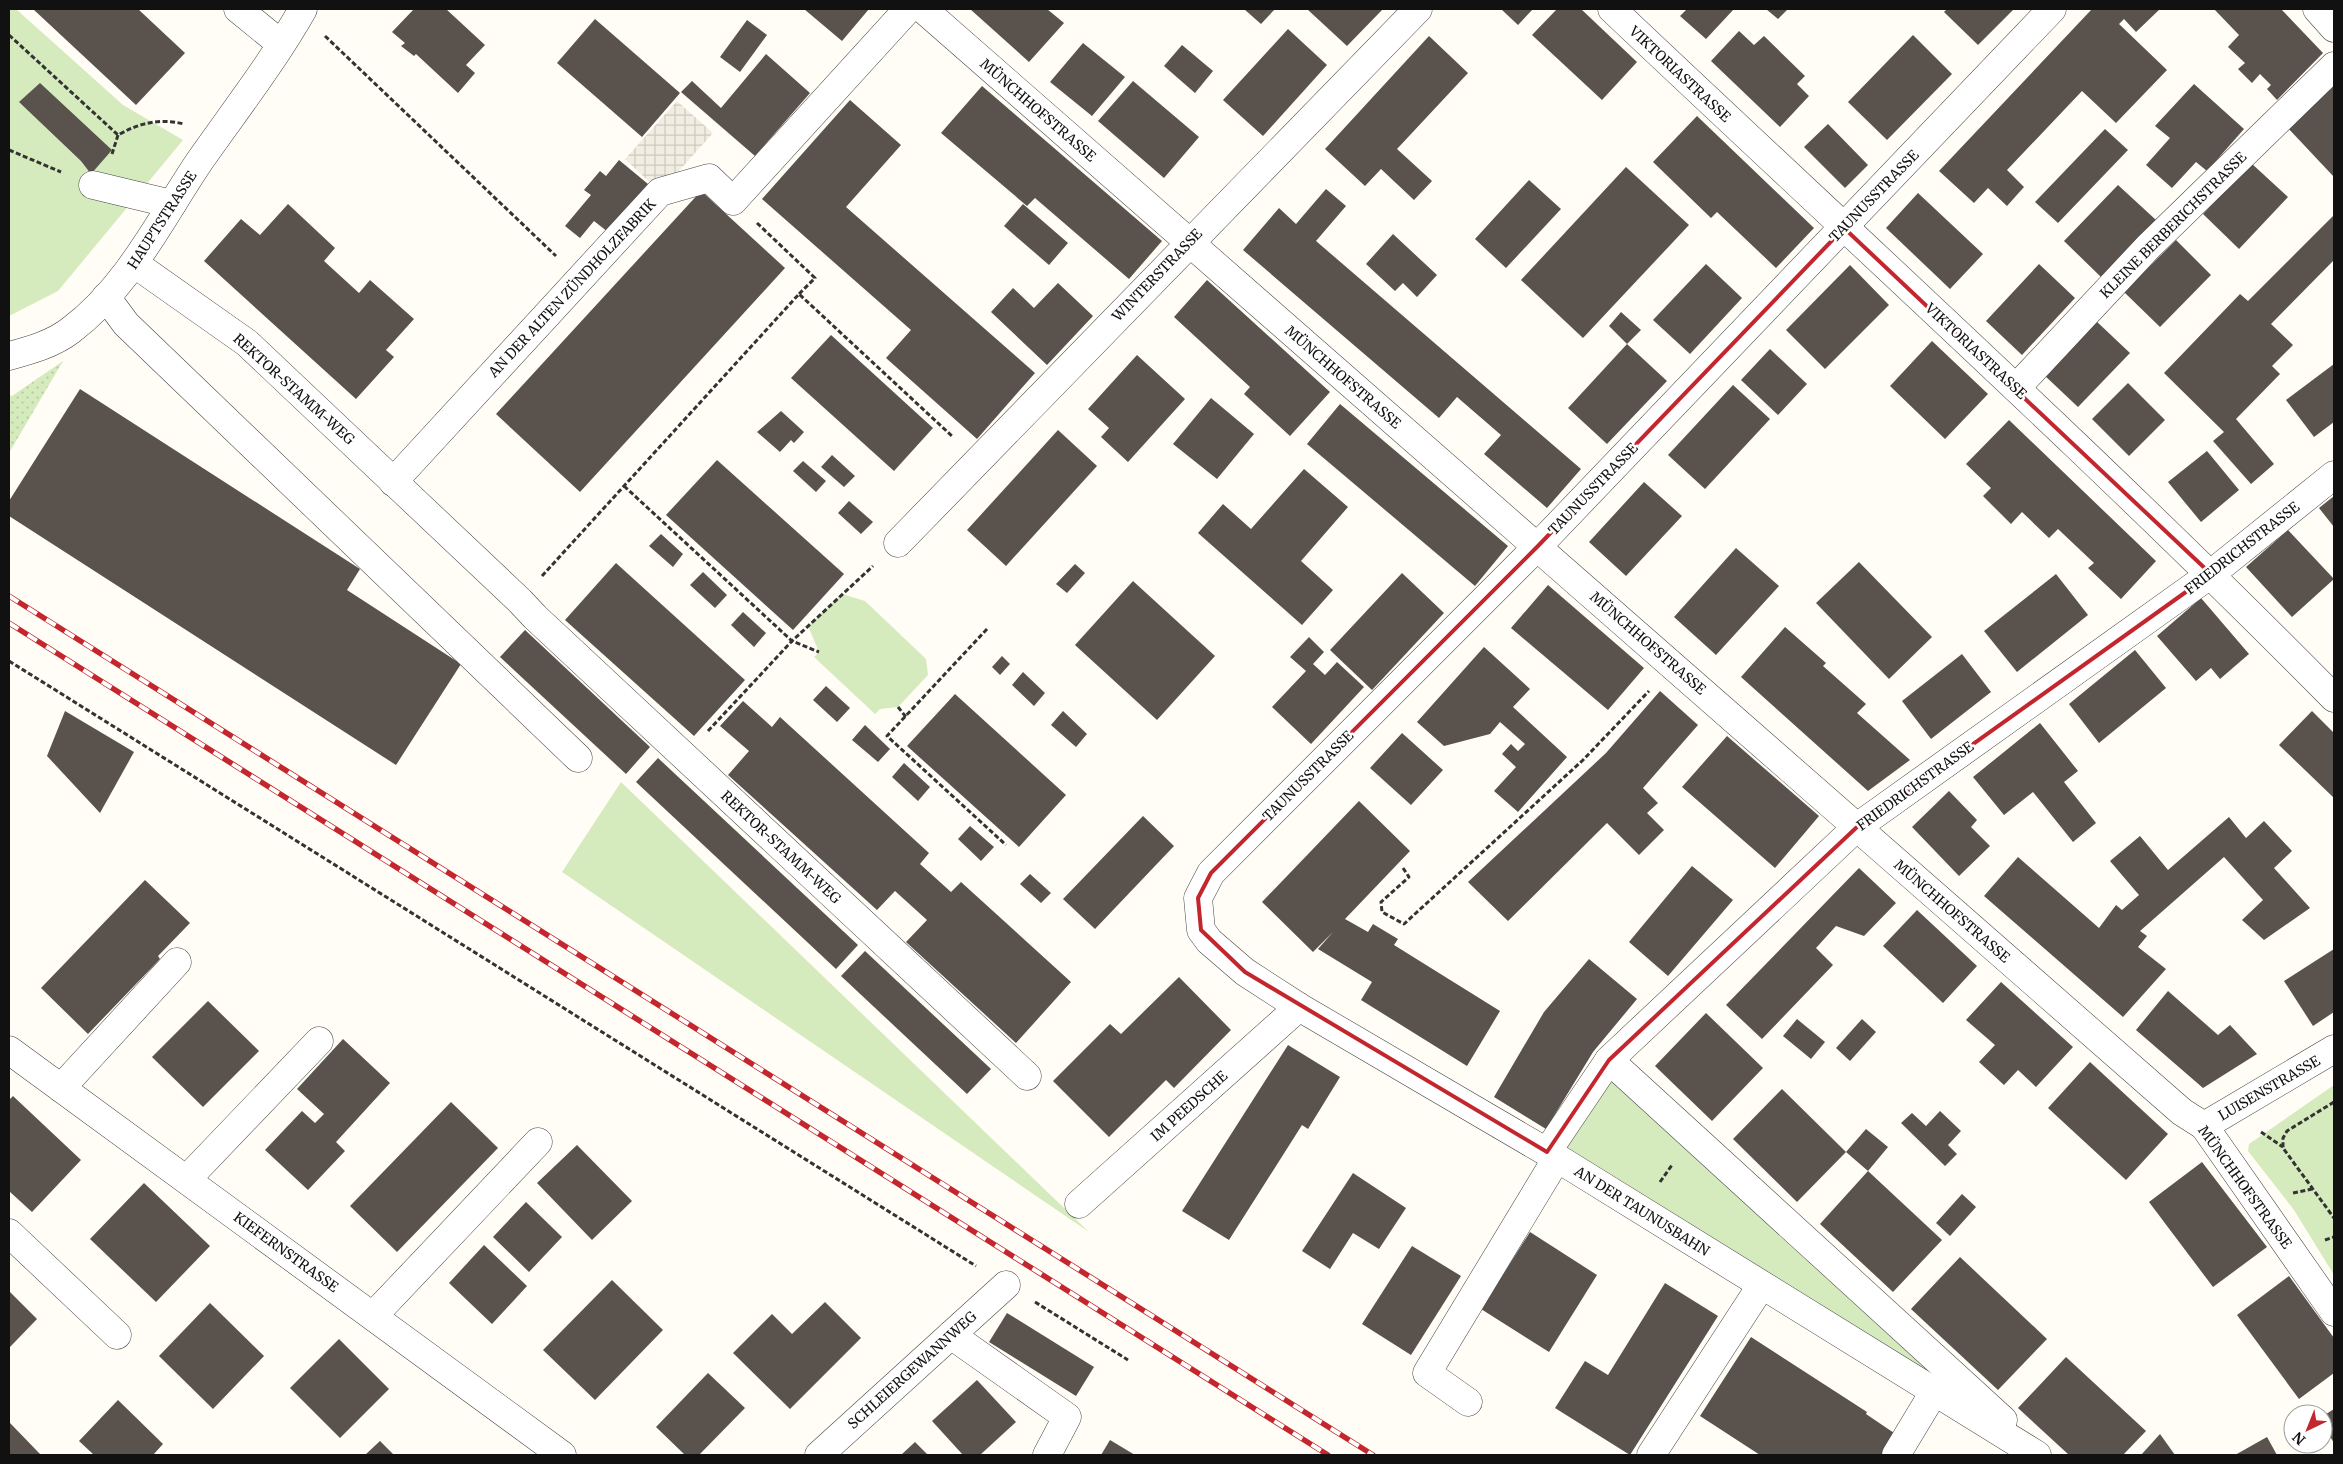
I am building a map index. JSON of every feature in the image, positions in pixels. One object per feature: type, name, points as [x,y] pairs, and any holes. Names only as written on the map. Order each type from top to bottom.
[{"type":"street","points":[[238,9],[281,44]]},
{"type":"street","points":[[733,201],[908,9]]},
{"type":"street","name":"MÜNCHHOFSTRASSE","points":[[923,9],[2182,1112],[2204,1126],[2334,1312]]},
{"type":"street","name":"WINTERSTRASSE","points":[[898,543],[1189,242],[1418,9]]},
{"type":"street","name":"VIKTORIASTRASSE","points":[[1612,9],[2016,388],[2211,574],[2334,698]]},
{"type":"street","name":"TAUNUSSTRASSE","points":[[1245,972],[1209,940],[1201,930],[1198,898],[1211,872],[1538,546],[2052,9]]},
{"type":"street","points":[[2317,9],[2334,28]]},
{"type":"street","name":"HAUPTSTRASSE","points":[[9,356],[38,348],[71,330],[106,297],[135,264],[172,204],[302,11]]},
{"type":"street","name":"KLEINE BERBERICHSTRASSE","points":[[2016,388],[2148,247],[2334,66]]},
{"type":"street","name":"AN DER ALTEN ZÜNDHOLZFABRIK","points":[[385,474],[580,279],[660,192],[709,178],[733,201]]},
{"type":"street","points":[[93,185],[172,204]]},
{"type":"street","name":"REKTOR-STAMM-WEG","points":[[135,264],[247,342],[684,757],[1027,1076]]},
{"type":"street","points":[[106,297],[126,324],[578,758]]},
{"type":"street","name":"FRIEDRICHSTRASSE","points":[[1468,1402],[1427,1373],[1552,1155],[1609,1060],[1857,827],[2211,574],[2334,475]]},
{"type":"street","points":[[61,1088],[177,962]]},
{"type":"street","name":"AN DER TAUNUSBAHN","points":[[1245,972],[1299,1007],[1552,1155],[2037,1455]]},
{"type":"street","name":"IM PEEDSCHE","points":[[1079,1204],[1299,1007]]},
{"type":"street","points":[[187,1180],[319,1041]]},
{"type":"street","name":"LUISENSTRASSE","points":[[2204,1126],[2334,1049]]},
{"type":"street","name":"KIEFERNSTRASSE","points":[[9,1050],[374,1315],[562,1455]]},
{"type":"street","points":[[1609,1060],[2041,1455]]},
{"type":"street","points":[[374,1315],[538,1142]]},
{"type":"street","points":[[9,1233],[118,1335]]},
{"type":"street","name":"SCHLEIERGEWANNWEG","points":[[819,1455],[1006,1285]]},
{"type":"street","points":[[1651,1455],[1761,1286]]},
{"type":"street","points":[[951,1335],[1067,1417],[1047,1455]]},
{"type":"street","points":[[1896,1455],[1934,1392]]},
{"type":"path","points":[[302,11],[580,279]]},
{"type":"path","points":[[9,35],[118,135],[141,124],[167,120],[194,127],[215,139]]},
{"type":"path","points":[[9,150],[93,185]]},
{"type":"path","points":[[527,609],[624,486],[815,278],[733,201]]},
{"type":"path","points":[[799,294],[978,460]]},
{"type":"path","points":[[624,486],[792,641],[819,652]]},
{"type":"path","points":[[684,757],[792,641],[898,543]]},
{"type":"path","points":[[988,629],[887,736],[1006,845]]},
{"type":"path","points":[[9,661],[1128,1360]]},
{"type":"path","points":[[1403,868],[1409,877],[1381,902],[1382,912],[1404,924],[1583,760],[1674,666]]},
{"type":"path","points":[[898,707],[906,717]]},
{"type":"path","points":[[2334,1102],[2287,1130],[2283,1138],[2283,1148],[2334,1218]]},
{"type":"path","points":[[1643,1211],[1668,1170],[1701,1143]]},
{"type":"highlighted area","points":[[1844,228],[2211,574],[1857,827],[1609,1060],[1547,1152],[1245,972],[1201,930],[1198,898],[1211,873],[1538,546]]},
{"type":"green space","points":[[9,9],[16,9],[123,105],[183,140],[58,291],[9,316]]},
{"type":"green space","points":[[63,361],[9,453],[9,395],[12,396]]},
{"type":"green space","points":[[842,594],[865,601],[926,659],[928,675],[898,707],[880,709],[875,714],[814,657],[819,652],[808,626]]},
{"type":"green space","points":[[621,782],[1089,1232],[562,872]]},
{"type":"green space","points":[[1609,1060],[2041,1455],[1547,1152]]},
{"type":"green space","points":[[2334,1085],[2334,1275],[2294,1210],[2248,1151],[2249,1144]]},
{"type":"shaded area","points":[[677,101],[713,133],[660,192],[625,159]]},
{"type":"building","points":[[33,9],[138,9],[185,53],[136,105]]},
{"type":"building","points":[[414,9],[446,9],[485,45],[466,65],[475,73],[458,93],[416,54],[414,56],[401,46],[405,43],[392,32]]},
{"type":"building","points":[[804,9],[869,9],[842,41]]},
{"type":"building","points":[[970,9],[1047,9],[1064,23],[1029,62]]},
{"type":"building","points":[[1244,9],[1275,9],[1261,24]]},
{"type":"building","points":[[1307,9],[1383,9],[1347,46]]},
{"type":"building","points":[[1501,9],[1533,9],[1518,25]]},
{"type":"building","points":[[1557,9],[1581,9],[1637,62],[1602,100],[1532,35]]},
{"type":"building","points":[[1687,9],[1734,9],[1706,39],[1680,16]]},
{"type":"building","points":[[1766,9],[1788,9],[1778,19]]},
{"type":"building","points":[[1947,9],[2013,10],[1978,45],[1944,12]]},
{"type":"building","points":[[2092,9],[2160,9],[2136,32],[2124,19],[2119,24],[2167,70],[2116,123],[2082,91],[2007,170],[2024,187],[2007,206],[1988,188],[1974,203],[1939,171]]},
{"type":"building","points":[[2214,9],[2281,9],[2323,53],[2277,100],[2267,89],[2271,85],[2260,74],[2252,83],[2238,69],[2245,63],[2228,47],[2239,35]]},
{"type":"building","points":[[595,19],[680,93],[642,137],[557,63]]},
{"type":"building","points":[[747,20],[767,35],[740,72],[720,57]]},
{"type":"building","points":[[1288,29],[1327,65],[1263,136],[1223,100]]},
{"type":"building","points":[[1739,31],[1754,45],[1764,36],[1805,76],[1797,84],[1809,96],[1780,127],[1711,61]]},
{"type":"building","points":[[1913,35],[1952,74],[1887,140],[1848,102]]},
{"type":"building","points":[[1429,36],[1468,73],[1397,149],[1432,181],[1414,200],[1381,169],[1365,186],[1325,149]]},
{"type":"building","points":[[1083,43],[1125,77],[1092,116],[1050,82]]},
{"type":"building","points":[[1182,45],[1213,71],[1195,93],[1164,66]]},
{"type":"building","points":[[766,54],[810,93],[755,156],[681,92],[692,81],[721,108]]},
{"type":"building","points":[[1133,81],[1199,137],[1164,178],[1098,121]]},
{"type":"building","points":[[40,83],[112,150],[91,174],[81,161],[19,102]]},
{"type":"building","points":[[2334,83],[2334,177],[2287,127]]},
{"type":"building","points":[[2194,84],[2244,129],[2207,171],[2196,162],[2172,188],[2146,165],[2170,138],[2155,126]]},
{"type":"building","points":[[982,86],[1162,241],[1129,279],[1035,198],[1027,206],[941,133]]},
{"type":"building","points":[[850,100],[901,145],[846,207],[1035,373],[977,439],[886,358],[911,330],[762,199]]},
{"type":"building","points":[[1697,116],[1814,228],[1776,268],[1717,212],[1711,218],[1653,162]]},
{"type":"building","points":[[1828,124],[1868,165],[1845,188],[1804,147]]},
{"type":"building","points":[[2105,129],[2128,150],[2058,223],[2035,202]]},
{"type":"building","points":[[619,160],[648,184],[608,232],[594,221],[580,238],[565,226],[591,195],[584,190],[600,171],[606,176]]},
{"type":"building","points":[[2251,163],[2288,197],[2239,249],[2203,214]]},
{"type":"building","points":[[1626,167],[1689,225],[1583,338],[1521,280]]},
{"type":"building","points":[[1529,180],[1561,209],[1506,268],[1475,239]]},
{"type":"building","points":[[2118,185],[2156,220],[2101,277],[2064,241]]},
{"type":"building","points":[[1326,189],[1346,206],[1316,241],[1581,469],[1547,508],[1484,454],[1501,435],[1457,397],[1439,418],[1243,250],[1279,208],[1296,224]]},
{"type":"building","points":[[701,191],[785,268],[580,492],[496,414]]},
{"type":"building","points":[[1918,193],[1983,254],[1950,289],[1886,228]]},
{"type":"building","points":[[288,204],[335,248],[324,261],[359,293],[370,280],[414,319],[386,350],[394,357],[356,399],[204,261],[241,219],[260,235]]},
{"type":"building","points":[[1023,204],[1068,243],[1049,265],[1004,226]]},
{"type":"building","points":[[2334,215],[2334,260],[2271,324],[2293,345],[2272,366],[2280,374],[2236,419],[2274,464],[2251,484],[2213,441],[2224,432],[2164,373],[2240,294],[2248,301]]},
{"type":"building","points":[[1393,234],[1437,275],[1417,297],[1403,283],[1395,291],[1366,264]]},
{"type":"building","points":[[2176,240],[2211,275],[2160,327],[2124,292]]},
{"type":"building","points":[[1706,264],[1742,298],[1690,354],[1653,320]]},
{"type":"building","points":[[2039,264],[2075,298],[2022,355],[1986,321]]},
{"type":"building","points":[[1850,265],[1889,305],[1825,369],[1786,330]]},
{"type":"building","points":[[1207,280],[1330,392],[1290,436],[1244,394],[1250,387],[1174,317]]},
{"type":"building","points":[[1058,283],[1093,316],[1047,365],[991,312],[1013,288],[1034,308]]},
{"type":"building","points":[[1621,312],[1641,330],[1627,344],[1609,326]]},
{"type":"building","points":[[2095,320],[2130,353],[2078,407],[2043,374]]},
{"type":"building","points":[[831,335],[933,428],[894,471],[791,378]]},
{"type":"building","points":[[1932,341],[1988,394],[1945,439],[1890,386]]},
{"type":"building","points":[[1627,344],[1667,381],[1607,444],[1568,408]]},
{"type":"building","points":[[1770,349],[1807,384],[1778,415],[1741,380]]},
{"type":"building","points":[[1137,355],[1185,399],[1128,462],[1101,437],[1109,428],[1088,409]]},
{"type":"building","points":[[2334,364],[2334,422],[2314,437],[2286,400]]},
{"type":"building","points":[[2128,383],[2165,420],[2129,456],[2092,419]]},
{"type":"building","points":[[1733,385],[1770,419],[1705,489],[1668,455]]},
{"type":"building","points":[[80,389],[360,569],[347,590],[461,664],[396,765],[9,516],[9,501]]},
{"type":"building","points":[[1211,398],[1254,434],[1217,479],[1173,444]]},
{"type":"building","points":[[1340,404],[1508,546],[1475,586],[1307,444]]},
{"type":"building","points":[[781,411],[804,432],[794,443],[791,440],[780,452],[757,432]]},
{"type":"building","points":[[2009,420],[2156,561],[2121,599],[2088,568],[2094,563],[2058,529],[2049,538],[2022,512],[2011,524],[1983,496],[1991,488],[1966,464]]},
{"type":"building","points":[[1058,430],[1097,466],[1006,566],[967,530]]},
{"type":"building","points":[[2207,451],[2239,490],[2201,522],[2168,482]]},
{"type":"building","points":[[832,455],[855,476],[844,487],[821,467]]},
{"type":"building","points":[[717,460],[844,574],[793,630],[666,515]]},
{"type":"building","points":[[803,461],[826,481],[816,492],[793,471]]},
{"type":"building","points":[[1304,469],[1348,507],[1301,561],[1333,590],[1302,625],[1198,533],[1223,504],[1251,529]]},
{"type":"building","points":[[1644,482],[1682,516],[1626,576],[1589,542]]},
{"type":"building","points":[[2334,496],[2334,527],[2319,508]]},
{"type":"building","points":[[849,501],[873,522],[861,534],[838,513]]},
{"type":"building","points":[[2288,530],[2334,579],[2292,617],[2246,567]]},
{"type":"building","points":[[661,534],[683,554],[673,567],[649,546]]},
{"type":"building","points":[[1736,548],[1779,586],[1716,655],[1674,617]]},
{"type":"building","points":[[1859,562],[1932,637],[1889,679],[1816,603]]},
{"type":"building","points":[[616,563],[745,680],[694,736],[565,620]]},
{"type":"building","points":[[1075,564],[1085,573],[1067,593],[1056,584]]},
{"type":"building","points":[[703,572],[727,595],[715,608],[690,585]]},
{"type":"building","points":[[1402,573],[1444,613],[1372,690],[1330,650]]},
{"type":"building","points":[[2056,574],[2088,615],[2017,672],[1984,631]]},
{"type":"building","points":[[1133,581],[1215,656],[1157,720],[1075,645]]},
{"type":"building","points":[[1548,585],[1644,668],[1608,710],[1511,628]]},
{"type":"building","points":[[2201,598],[2249,654],[2220,679],[2211,668],[2196,681],[2157,636]]},
{"type":"building","points":[[743,612],[766,633],[754,647],[731,625]]},
{"type":"building","points":[[1785,627],[1826,663],[1823,666],[1866,704],[1857,713],[1910,760],[1868,791],[1741,677]]},
{"type":"building","points":[[525,630],[650,747],[626,774],[500,657]]},
{"type":"building","points":[[1309,637],[1324,652],[1313,664],[1325,675],[1337,662],[1364,687],[1311,744],[1272,707],[1306,671],[1290,657]]},
{"type":"building","points":[[1484,647],[1530,689],[1513,707],[1567,757],[1518,812],[1494,791],[1516,767],[1502,754],[1511,744],[1518,751],[1525,744],[1500,722],[1490,734],[1444,746],[1417,722]]},
{"type":"building","points":[[2135,650],[2166,688],[2099,743],[2069,704]]},
{"type":"building","points":[[1962,654],[1991,692],[1931,739],[1902,701]]},
{"type":"building","points":[[1002,656],[1010,664],[1000,675],[992,667]]},
{"type":"building","points":[[1023,672],[1045,693],[1034,706],[1012,685]]},
{"type":"building","points":[[826,686],[850,708],[837,722],[813,700]]},
{"type":"building","points":[[1660,691],[1698,725],[1643,788],[1658,803],[1647,813],[1664,830],[1639,855],[1607,823],[1508,921],[1468,882],[1606,753]]},
{"type":"building","points":[[955,694],[1066,795],[1019,847],[907,746]]},
{"type":"building","points":[[743,701],[772,727],[780,717],[929,853],[920,864],[951,892],[961,882],[1071,982],[1016,1043],[906,942],[927,920],[895,891],[877,910],[728,775],[749,751],[720,726]]},
{"type":"building","points":[[65,711],[134,752],[100,813],[47,756]]},
{"type":"building","points":[[1063,711],[1087,734],[1076,747],[1051,725]]},
{"type":"building","points":[[2312,711],[2334,733],[2334,798],[2279,745]]},
{"type":"building","points":[[2040,723],[2078,771],[2064,782],[2096,823],[2073,842],[2033,792],[2004,815],[1973,777]]},
{"type":"building","points":[[865,725],[890,749],[878,762],[852,740]]},
{"type":"building","points":[[1402,733],[1443,770],[1411,805],[1370,768]]},
{"type":"building","points":[[1727,736],[1819,816],[1775,868],[1682,787]]},
{"type":"building","points":[[658,758],[858,945],[836,969],[636,782]]},
{"type":"building","points":[[904,763],[930,787],[918,801],[892,777]]},
{"type":"building","points":[[1949,791],[1977,820],[1971,827],[1990,846],[1959,876],[1912,827]]},
{"type":"building","points":[[1359,801],[1410,851],[1345,919],[1368,932],[1373,924],[1398,939],[1394,945],[1500,1011],[1467,1066],[1361,1000],[1372,982],[1318,949],[1333,932],[1313,952],[1262,902]]},
{"type":"building","points":[[1143,816],[1174,846],[1095,929],[1063,899]]},
{"type":"building","points":[[2229,817],[2246,838],[2264,821],[2292,851],[2274,868],[2310,908],[2264,940],[2242,920],[2263,900],[2224,857],[2140,931],[2147,936],[2138,947],[2166,969],[2123,1017],[1984,896],[2018,857],[2099,928],[2116,905],[2122,910],[2139,895],[2110,861],[2140,836],[2168,870]]},
{"type":"building","points":[[970,826],[994,847],[981,861],[958,839]]},
{"type":"building","points":[[1692,866],[1733,900],[1668,976],[1629,942]]},
{"type":"building","points":[[1859,868],[1896,903],[1864,936],[1836,926],[1816,948],[1833,965],[1762,1039],[1726,1005]]},
{"type":"building","points":[[1030,874],[1051,893],[1041,903],[1020,884]]},
{"type":"building","points":[[145,880],[190,923],[158,956],[160,959],[88,1034],[41,988]]},
{"type":"building","points":[[1917,910],[1977,966],[1943,1003],[1883,946]]},
{"type":"building","points":[[2334,949],[2334,1012],[2313,1026],[2284,981]]},
{"type":"building","points":[[865,951],[991,1069],[967,1094],[841,976]]},
{"type":"building","points":[[1589,959],[1637,999],[1593,1052],[1546,1129],[1494,1097],[1544,1012]]},
{"type":"building","points":[[1179,977],[1231,1030],[1174,1088],[1166,1080],[1109,1137],[1053,1081],[1110,1024],[1121,1034]]},
{"type":"building","points":[[2001,982],[2073,1047],[2036,1087],[2018,1070],[2004,1085],[1979,1062],[1995,1045],[1966,1020]]},
{"type":"building","points":[[2168,991],[2218,1035],[2230,1025],[2257,1054],[2203,1088],[2136,1030]]},
{"type":"building","points":[[208,1001],[259,1051],[203,1107],[152,1057]]},
{"type":"building","points":[[1706,1013],[1763,1068],[1712,1121],[1655,1066]]},
{"type":"building","points":[[1797,1019],[1825,1042],[1811,1059],[1783,1036]]},
{"type":"building","points":[[1862,1019],[1876,1032],[1850,1061],[1836,1048]]},
{"type":"building","points":[[343,1039],[390,1083],[336,1142],[345,1151],[308,1190],[265,1150],[302,1111],[315,1123],[324,1114],[297,1089]]},
{"type":"building","points":[[1288,1045],[1340,1077],[1308,1129],[1302,1125],[1229,1240],[1182,1211]]},
{"type":"building","points":[[2090,1062],[2168,1134],[2126,1180],[2048,1108]]},
{"type":"building","points":[[1782,1089],[1846,1152],[1797,1202],[1733,1139]]},
{"type":"building","points":[[13,1096],[81,1160],[32,1212],[9,1191],[9,1100]]},
{"type":"building","points":[[451,1102],[498,1148],[397,1252],[350,1206]]},
{"type":"building","points":[[1940,1111],[1961,1131],[1948,1145],[1957,1154],[1945,1166],[1901,1123],[1912,1113],[1926,1126]]},
{"type":"building","points":[[1866,1129],[1888,1147],[1868,1171],[1846,1152]]},
{"type":"building","points":[[577,1145],[632,1201],[592,1240],[537,1183]]},
{"type":"building","points":[[2202,1162],[2267,1247],[2213,1287],[2149,1202]]},
{"type":"building","points":[[1868,1171],[1942,1240],[1893,1292],[1820,1224]]},
{"type":"building","points":[[1353,1173],[1406,1208],[1379,1249],[1353,1233],[1330,1269],[1302,1251]]},
{"type":"building","points":[[144,1183],[210,1246],[156,1302],[90,1239]]},
{"type":"building","points":[[1962,1194],[1976,1207],[1950,1236],[1936,1223]]},
{"type":"building","points":[[526,1202],[562,1237],[529,1272],[493,1237]]},
{"type":"building","points":[[1530,1232],[1597,1275],[1549,1352],[1481,1309]]},
{"type":"building","points":[[484,1245],[527,1286],[492,1324],[449,1283]]},
{"type":"building","points":[[1412,1246],[1461,1276],[1411,1355],[1362,1324]]},
{"type":"building","points":[[1960,1257],[2047,1339],[1998,1390],[1911,1309]]},
{"type":"building","points":[[2289,1276],[2334,1338],[2334,1373],[2299,1399],[2237,1315]]},
{"type":"building","points":[[612,1280],[663,1330],[595,1400],[543,1350]]},
{"type":"building","points":[[1665,1283],[1718,1316],[1630,1455],[1555,1408],[1585,1361],[1608,1375]]},
{"type":"building","points":[[9,1291],[37,1319],[9,1348]]},
{"type":"building","points":[[825,1302],[861,1338],[790,1409],[733,1353],[772,1314],[792,1334]]},
{"type":"building","points":[[210,1303],[264,1356],[213,1409],[159,1356]]},
{"type":"building","points":[[1007,1313],[1094,1367],[1076,1396],[989,1342]]},
{"type":"building","points":[[1751,1337],[1867,1412],[1866,1414],[1897,1435],[1884,1455],[1760,1455],[1700,1416]]},
{"type":"building","points":[[339,1339],[389,1389],[340,1438],[290,1388]]},
{"type":"building","points":[[2066,1357],[2146,1431],[2123,1455],[2069,1455],[2018,1408]]},
{"type":"building","points":[[708,1373],[745,1408],[699,1455],[685,1455],[656,1427]]},
{"type":"building","points":[[977,1380],[1016,1422],[980,1455],[963,1455],[932,1421]]},
{"type":"building","points":[[118,1400],[163,1444],[153,1455],[94,1455],[79,1441]]},
{"type":"building","points":[[2334,1409],[2334,1443],[2333,1441]]},
{"type":"building","points":[[9,1422],[41,1455],[9,1455]]},
{"type":"building","points":[[2160,1434],[2175,1455],[2141,1455]]},
{"type":"building","points":[[2267,1437],[2277,1455],[2235,1455]]},
{"type":"building","points":[[1110,1440],[1135,1455],[1101,1455]]},
{"type":"building","points":[[380,1441],[394,1455],[365,1455]]},
{"type":"building","points":[[915,1442],[928,1455],[901,1455]]},
{"type":"railway","points":[[9,596],[1373,1455]]},
{"type":"railway","points":[[9,623],[1328,1455]]}]
